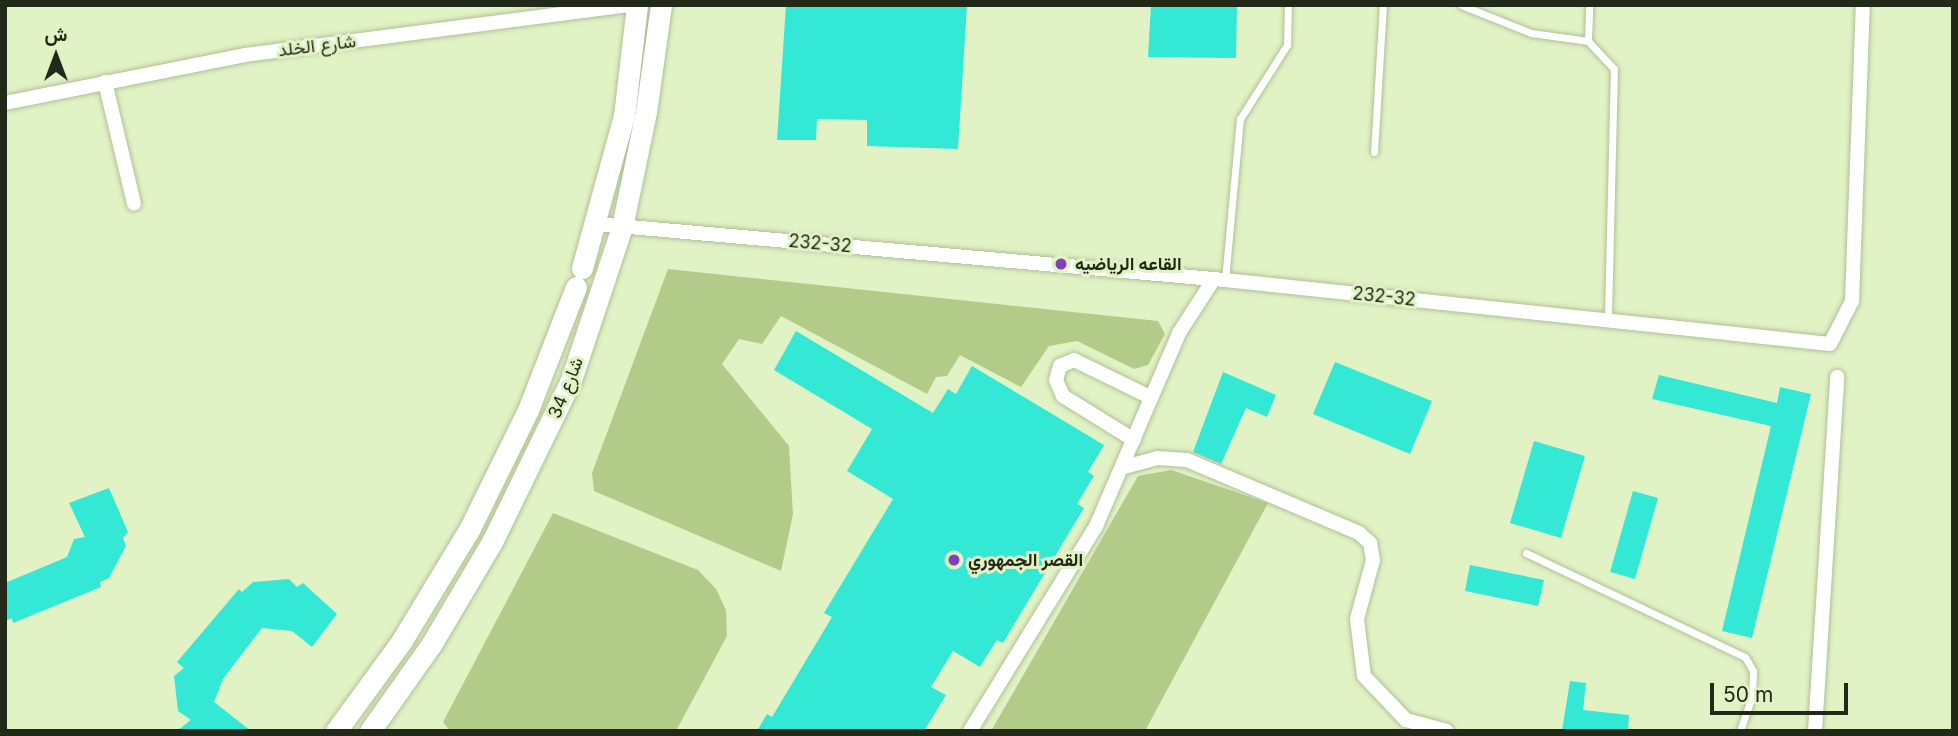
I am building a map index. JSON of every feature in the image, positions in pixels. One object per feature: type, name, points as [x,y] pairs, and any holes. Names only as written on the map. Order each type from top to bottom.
[{"type":"main road","name":"شارع 34","points":[[336,731],[401,642],[470,528],[528,410],[579,278],[596,224],[624,116],[635,5]]},
{"type":"main road","name":"شارع 34","points":[[370,731],[437,635],[525,480],[571,380],[622,227],[646,111],[661,5]]},
{"type":"street","name":"شارع الخلد","points":[[5,103],[245,55],[635,5]]},
{"type":"street","name":"232-32","points":[[596,224],[1220,280],[1830,344],[1852,301],[1863,5]]},
{"type":"street","points":[[104,82],[134,204]]},
{"type":"street","points":[[970,731],[1096,526],[1124,467],[1150,397],[1179,333],[1220,280]]},
{"type":"street","points":[[1134,440],[1062,396],[1056,380],[1060,366],[1074,360],[1150,397]]},
{"type":"street","points":[[1815,731],[1837,377]]},
{"type":"street","points":[[1124,467],[1157,458],[1187,460],[1359,533],[1370,543],[1373,560],[1357,619],[1364,676],[1406,720],[1447,731]]},
{"type":"lane","points":[[1220,280],[1240,119],[1287,45],[1288,5]]},
{"type":"lane","points":[[1374,152],[1383,5]]},
{"type":"lane","points":[[1461,5],[1531,33],[1588,41],[1614,69],[1608,320]]},
{"type":"lane","points":[[1588,41],[1590,5]]},
{"type":"lane","points":[[1526,553],[1745,657],[1753,671],[1752,696],[1740,731]]},
{"type":"green space","points":[[668,269],[1158,321],[1165,334],[1148,365],[1134,369],[1077,341],[1049,346],[1021,387],[960,355],[947,376],[936,377],[927,394],[781,316],[762,344],[739,339],[722,364],[789,446],[793,514],[781,571],[594,491],[592,473]]},
{"type":"green space","points":[[1171,470],[1268,503],[1145,731],[991,731],[1138,476]]},
{"type":"green space","points":[[553,513],[698,570],[716,589],[726,610],[727,636],[676,731],[450,731],[443,722]]},
{"type":"building","points":[[786,5],[967,6],[958,149],[867,146],[867,120],[817,119],[816,140],[777,140]]},
{"type":"building","points":[[1151,5],[1237,5],[1236,58],[1148,57]]},
{"type":"building","name":"القصر الجمهوري","points":[[796,331],[933,413],[948,389],[956,394],[972,366],[1104,445],[1088,472],[1094,476],[1077,504],[1084,508],[1003,643],[997,640],[980,667],[953,651],[931,687],[946,695],[924,731],[757,731],[767,714],[772,717],[832,617],[824,613],[893,499],[847,471],[872,429],[774,370]]},
{"type":"building","points":[[1335,362],[1432,401],[1410,454],[1313,414]]},
{"type":"building","points":[[1223,372],[1276,395],[1267,417],[1246,408],[1221,464],[1193,452]]},
{"type":"building","points":[[1659,375],[1777,403],[1780,387],[1811,394],[1752,638],[1722,631],[1771,426],[1652,399]]},
{"type":"building","points":[[1534,441],[1585,456],[1561,538],[1510,523]]},
{"type":"building","points":[[109,488],[128,532],[123,538],[126,546],[109,578],[100,582],[101,587],[13,623],[12,618],[5,621],[5,583],[67,557],[74,539],[85,537],[69,503]]},
{"type":"building","points":[[1633,491],[1658,498],[1635,579],[1610,572]]},
{"type":"building","points":[[1470,565],[1544,580],[1538,606],[1465,591]]},
{"type":"building","points":[[289,579],[297,587],[303,583],[337,614],[312,647],[292,631],[262,628],[223,679],[214,702],[251,731],[177,731],[191,720],[178,711],[174,676],[184,668],[177,662],[239,589],[242,592],[253,582]]},
{"type":"building","points":[[1570,681],[1586,683],[1583,710],[1629,715],[1628,731],[1562,731]]},
{"type":"place","name":"القاعه الرياضيه","points":[[1061,264]]},
{"type":"place","name":"القصر الجمهوري","points":[[954,560]]}]
